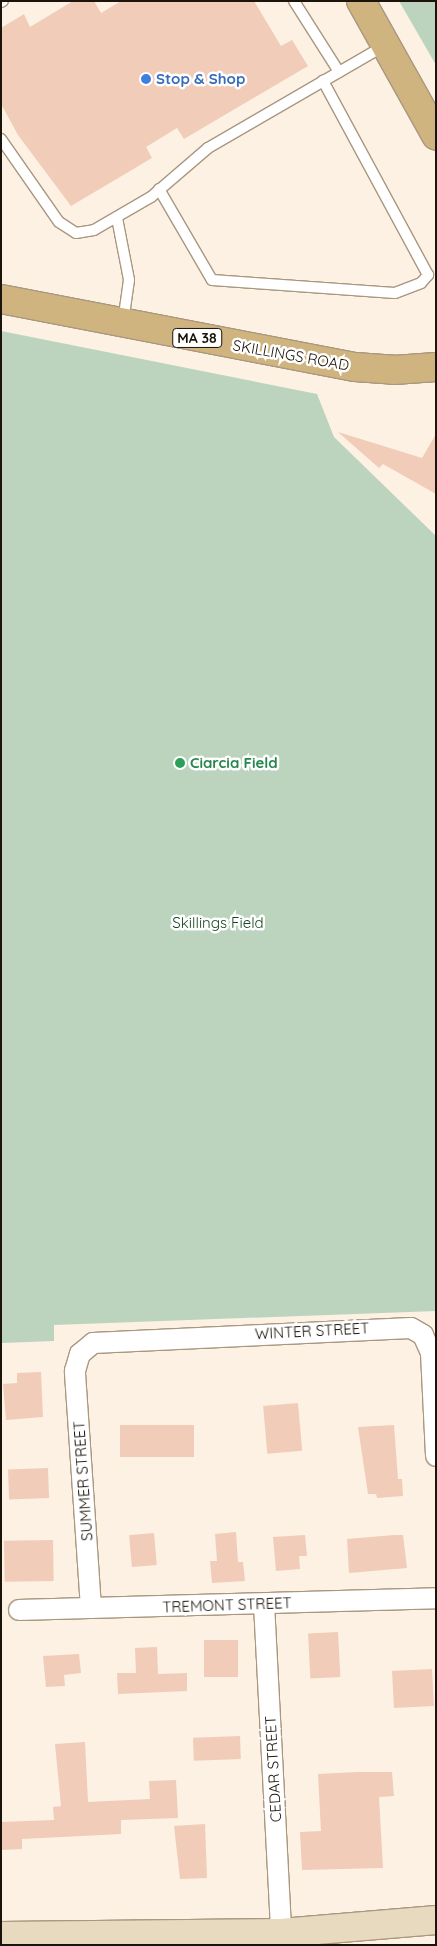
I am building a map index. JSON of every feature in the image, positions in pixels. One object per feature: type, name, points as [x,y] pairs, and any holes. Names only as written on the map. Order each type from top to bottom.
[{"type":"main road","points":[[361,1],[436,135]]},
{"type":"main road","name":"SKILLINGS ROAD","points":[[1,299],[354,367],[394,370],[436,367]]},
{"type":"street","name":"WINTER STREET","points":[[80,1354],[98,1342],[411,1328],[423,1335],[431,1353],[436,1456]]},
{"type":"street","name":"SUMMER STREET","points":[[80,1354],[75,1371],[92,1608]]},
{"type":"street","name":"TREMONT STREET","points":[[19,1610],[436,1598]]},
{"type":"street","name":"CEDAR STREET","points":[[264,1604],[282,1933]]},
{"type":"street","points":[[1,1936],[126,1941],[282,1933],[436,1920]]},
{"type":"lane","points":[[294,2],[339,72]]},
{"type":"lane","points":[[1,139],[65,227],[76,232],[94,230],[117,218],[159,189],[208,148],[385,46]]},
{"type":"lane","points":[[159,189],[212,280],[395,293],[421,283],[428,275],[323,81]]},
{"type":"lane","points":[[117,218],[129,280],[122,323]]},
{"type":"green space","points":[[399,1],[436,1],[436,65]]},
{"type":"green space","name":"Skillings Field","points":[[1,331],[317,394],[334,437],[436,536],[436,1311],[54,1325],[54,1341],[1,1343]]},
{"type":"building","points":[[73,1],[94,1],[101,13],[121,1],[254,1],[281,46],[292,40],[308,66],[184,139],[177,128],[146,147],[152,158],[71,206],[18,135],[1,104],[1,28],[24,14],[30,27]]},
{"type":"building","points":[[338,432],[422,458],[436,434],[436,494],[383,464],[379,468]]},
{"type":"building","points":[[41,1372],[43,1417],[6,1420],[3,1384],[17,1383],[17,1373]]},
{"type":"building","points":[[298,1403],[302,1451],[267,1454],[263,1406]]},
{"type":"building","points":[[120,1425],[194,1425],[194,1457],[120,1457]]},
{"type":"building","points":[[394,1425],[398,1479],[402,1479],[403,1496],[377,1498],[376,1494],[368,1494],[358,1427]]},
{"type":"building","points":[[48,1468],[49,1498],[9,1499],[8,1469]]},
{"type":"building","points":[[236,1532],[238,1562],[243,1562],[245,1581],[212,1583],[210,1561],[217,1561],[215,1534]]},
{"type":"building","points":[[154,1533],[157,1565],[132,1567],[129,1535]]},
{"type":"building","points":[[305,1535],[307,1556],[299,1556],[300,1569],[276,1571],[273,1537]]},
{"type":"building","points":[[403,1535],[407,1568],[349,1573],[347,1539]]},
{"type":"building","points":[[53,1540],[54,1581],[5,1582],[4,1541]]},
{"type":"building","points":[[338,1632],[340,1677],[310,1679],[308,1634]]},
{"type":"building","points":[[204,1640],[238,1640],[238,1677],[204,1677]]},
{"type":"building","points":[[157,1647],[158,1674],[187,1673],[187,1691],[118,1694],[117,1673],[136,1673],[135,1648]]},
{"type":"building","points":[[79,1654],[81,1673],[64,1675],[65,1686],[46,1687],[43,1656]]},
{"type":"building","points":[[432,1669],[434,1706],[394,1708],[392,1671]]},
{"type":"building","points":[[240,1736],[241,1759],[194,1761],[193,1738]]},
{"type":"building","points":[[85,1742],[88,1802],[150,1799],[149,1781],[176,1780],[178,1818],[121,1820],[121,1834],[22,1839],[22,1849],[1,1850],[1,1822],[54,1820],[53,1807],[61,1806],[55,1744]]},
{"type":"building","points":[[392,1772],[394,1796],[379,1797],[383,1868],[302,1870],[300,1832],[321,1831],[318,1774]]},
{"type":"building","points":[[205,1824],[207,1878],[180,1879],[174,1826]]},
{"type":"place","name":"Stop & Shop","points":[[146,79]]},
{"type":"place","name":"Ciarcia Field","points":[[180,763]]}]
